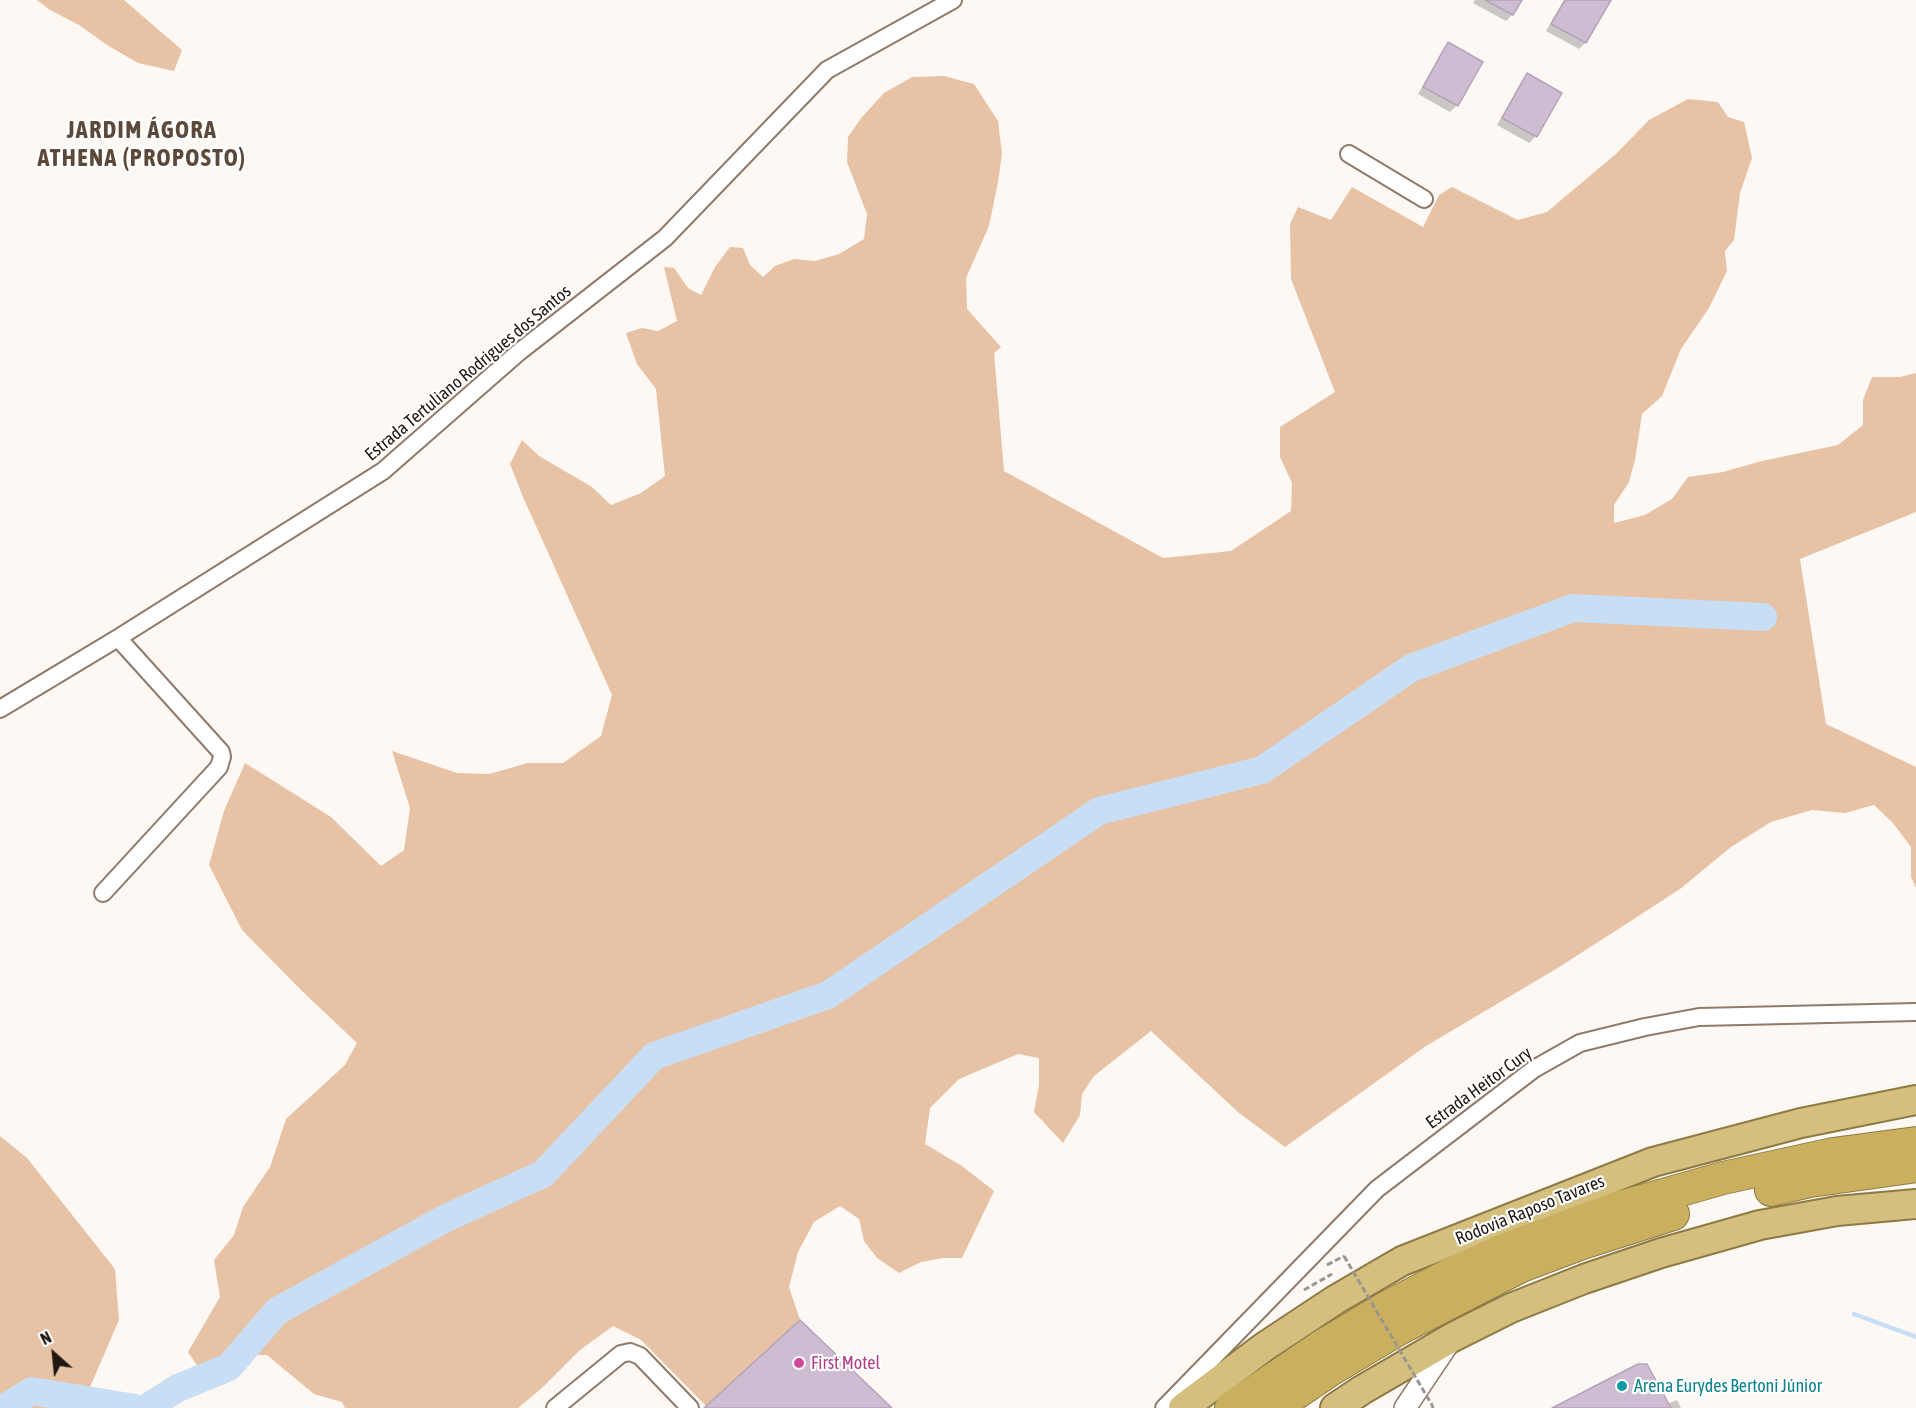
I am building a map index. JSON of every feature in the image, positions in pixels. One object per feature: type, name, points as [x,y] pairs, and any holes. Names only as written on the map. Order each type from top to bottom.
[{"type":"highway","name":"Rodovia Raposo Tavares","points":[[1183,1408],[1335,1300],[1402,1261],[1653,1162],[1801,1123],[1916,1100]]},
{"type":"highway","points":[[1723,1178],[1863,1137],[1916,1127]]},
{"type":"highway","name":"Rodovia Raposo Tavares","points":[[1231,1408],[1322,1346],[1389,1306],[1501,1251],[1614,1209],[1723,1178],[1833,1154],[1916,1143]]},
{"type":"highway","points":[[1274,1408],[1330,1370],[1402,1327],[1521,1266],[1654,1219],[1731,1198],[1810,1181],[1916,1166]]},
{"type":"highway","points":[[1335,1408],[1453,1337],[1521,1304],[1584,1279],[1661,1253],[1760,1225],[1837,1211],[1916,1204]]},
{"type":"street","name":"Estrada Tertuliano Rodrigues dos Santos","points":[[0,709],[118,638],[383,471],[519,352],[665,238],[827,70],[953,0]]},
{"type":"street","points":[[1349,154],[1425,199]]},
{"type":"street","points":[[104,893],[219,767],[222,757],[221,752],[118,638]]},
{"type":"street","name":"Estrada Heitor Cury","points":[[1164,1408],[1377,1189],[1534,1069],[1580,1043],[1699,1017],[1916,1011]]},
{"type":"street","points":[[1405,1408],[1453,1337]]},
{"type":"street","points":[[555,1408],[621,1354],[630,1352],[640,1356],[690,1408]]},
{"type":"path","points":[[1324,1266],[1344,1256],[1433,1407]]},
{"type":"path","points":[[1301,1291],[1335,1272]]},
{"type":"shaded area","points":[[37,0],[124,0],[182,50],[174,71],[138,63]]},
{"type":"shaded area","points":[[944,76],[974,84],[998,121],[1002,154],[998,182],[989,226],[966,278],[967,309],[1001,347],[994,353],[1004,471],[1163,558],[1231,551],[1291,511],[1292,483],[1280,457],[1280,427],[1335,392],[1291,279],[1290,224],[1298,207],[1331,220],[1352,187],[1423,227],[1439,195],[1452,187],[1518,220],[1547,212],[1617,153],[1649,120],[1688,99],[1718,102],[1728,117],[1744,122],[1752,158],[1740,193],[1734,240],[1725,251],[1727,271],[1709,308],[1681,349],[1662,396],[1642,414],[1635,460],[1629,482],[1614,505],[1614,523],[1645,515],[1672,499],[1688,477],[1723,472],[1838,445],[1863,425],[1863,400],[1872,377],[1900,377],[1916,373],[1916,512],[1800,559],[1826,724],[1916,767],[1916,888],[1911,877],[1911,847],[1893,823],[1874,805],[1845,813],[1812,810],[1771,822],[1731,847],[1680,889],[1620,928],[1426,1046],[1285,1147],[1239,1113],[1151,1031],[1094,1076],[1082,1094],[1080,1115],[1063,1143],[1034,1112],[1039,1085],[1039,1058],[1018,1054],[959,1079],[930,1108],[925,1144],[962,1166],[994,1191],[962,1258],[943,1258],[921,1262],[899,1273],[877,1258],[864,1241],[859,1219],[840,1206],[814,1222],[798,1252],[789,1287],[800,1320],[706,1406],[641,1340],[613,1326],[580,1350],[518,1408],[345,1408],[342,1402],[314,1394],[267,1355],[238,1355],[198,1367],[188,1352],[220,1297],[214,1260],[234,1235],[243,1207],[270,1167],[286,1119],[345,1065],[357,1043],[242,930],[209,865],[224,811],[245,763],[331,817],[381,866],[404,850],[410,808],[392,751],[457,773],[489,774],[528,763],[563,763],[601,736],[612,695],[510,464],[522,440],[539,456],[592,487],[611,505],[641,493],[665,476],[656,389],[637,364],[626,333],[642,328],[658,331],[677,321],[664,267],[674,268],[688,288],[701,295],[715,267],[730,247],[743,248],[750,265],[763,277],[775,266],[794,259],[815,261],[839,254],[864,239],[867,214],[847,162],[848,137],[862,117],[884,93],[912,77]]},
{"type":"shaded area","points":[[0,1136],[27,1158],[115,1269],[119,1320],[90,1387],[66,1408],[0,1408]]},
{"type":"building","points":[[1485,0],[1522,0],[1513,15]]},
{"type":"building","points":[[1565,0],[1611,0],[1586,43],[1551,24]]},
{"type":"building","points":[[1448,42],[1483,62],[1458,106],[1423,87]]},
{"type":"building","points":[[1527,73],[1562,93],[1537,137],[1502,118]]},
{"type":"building","name":"First Motel","points":[[800,1320],[892,1408],[704,1408]]},
{"type":"building","name":"Arena Eurydes Bertoni Júnior","points":[[1638,1364],[1647,1364],[1671,1408],[1552,1408]]},
{"type":"waterway","points":[[146,1408],[178,1388],[229,1367],[277,1311],[444,1219],[543,1174],[654,1056],[828,995],[1099,811],[1262,770],[1411,668],[1573,608],[1763,617]]},
{"type":"waterway","points":[[1854,1314],[1916,1337]]},
{"type":"waterway","points":[[4,1408],[32,1391],[135,1408]]},
{"type":"place","name":"First Motel","points":[[799,1363]]},
{"type":"place","name":"Arena Eurydes Bertoni Júnior","points":[[1622,1386]]},
{"type":"district","name":"JARDIM ÁGORA ATHENA (PROPOSTO)","points":[[142,144]]}]
